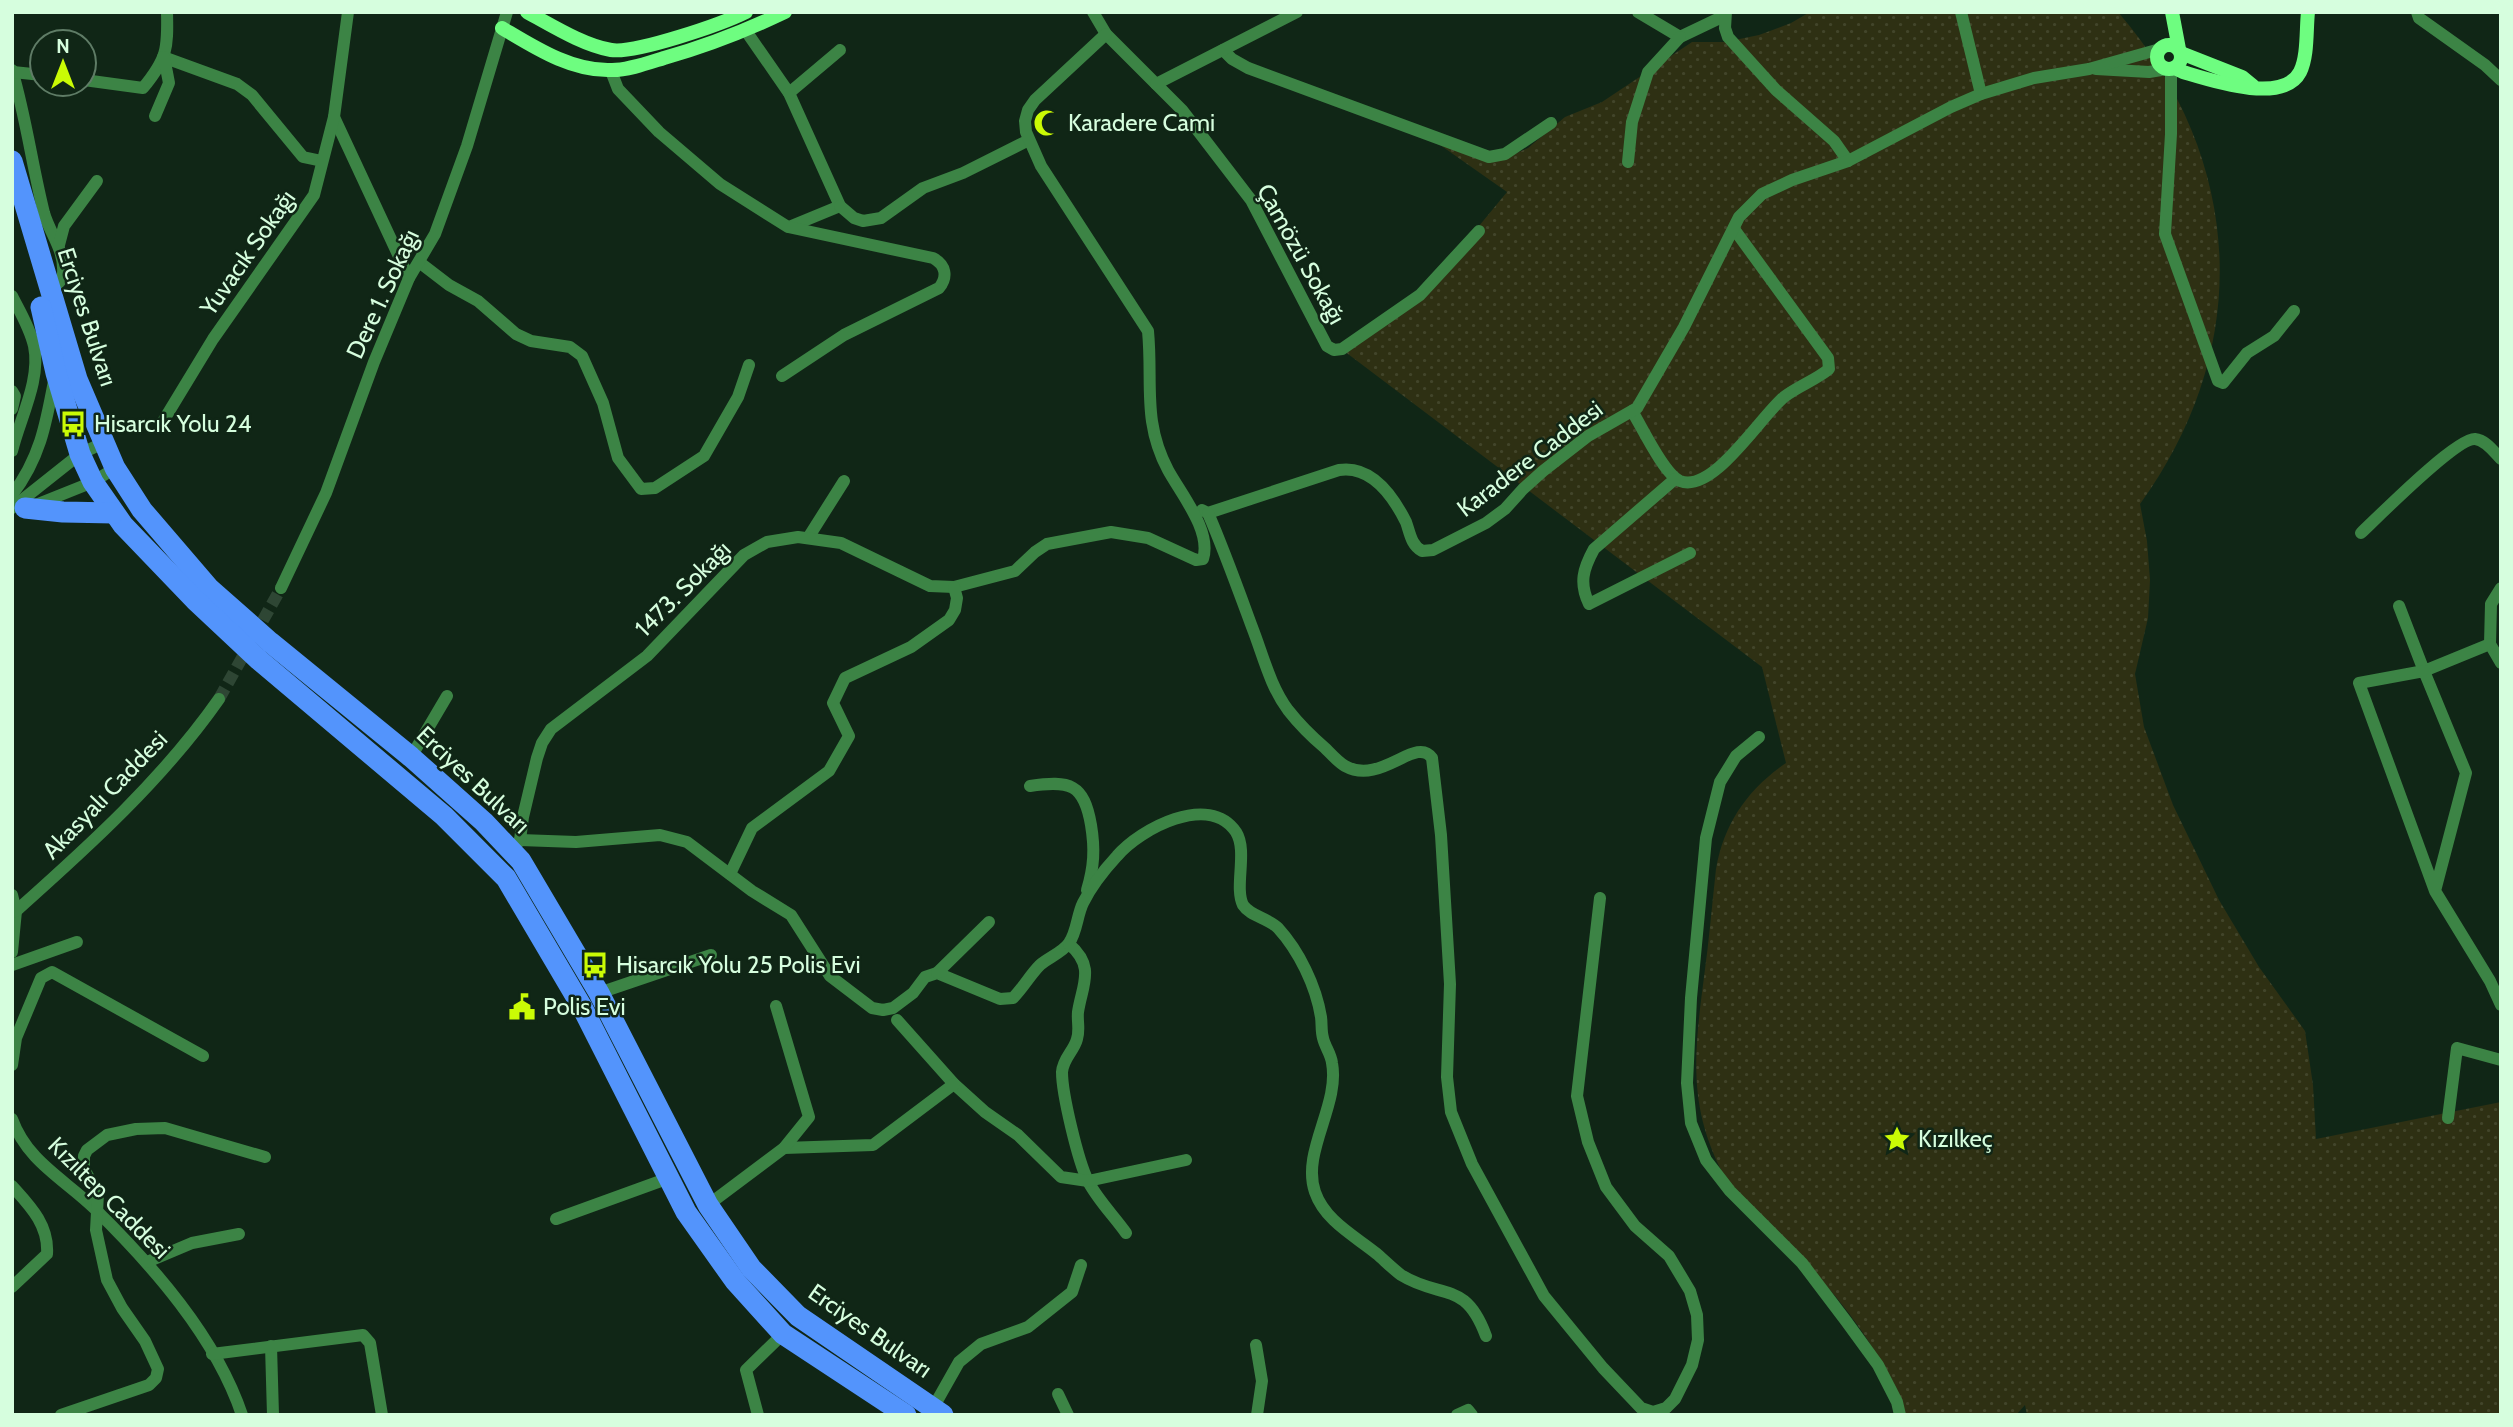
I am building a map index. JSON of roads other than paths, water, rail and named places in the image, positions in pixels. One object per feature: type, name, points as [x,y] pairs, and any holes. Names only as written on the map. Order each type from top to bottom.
[{"type":"highway","name":"Erciyes Bulvarı","points":[[12,162],[77,379],[115,468],[142,510],[209,588],[270,642],[411,757],[484,822],[515,845],[521,861],[599,993],[708,1205],[751,1268],[798,1316],[938,1411]]},
{"type":"highway","name":"Erciyes Bulvarı","points":[[12,208],[80,454],[93,482],[114,513],[195,600],[259,660],[444,816],[506,878],[582,1007],[692,1223],[735,1281],[783,1334],[906,1415]]},
{"type":"highway","points":[[15,506],[62,512],[114,513]]},
{"type":"street","points":[[98,82],[143,88],[159,68],[167,45],[167,12]]},
{"type":"street","name":"Yuvacık Sokağı","points":[[162,423],[213,339],[314,195],[334,117],[348,12]]},
{"type":"street","name":"Dere 1. Sokağı","points":[[281,588],[327,493],[374,362],[410,278],[435,234],[467,146],[507,12]]},
{"type":"street","points":[[527,12],[589,43],[612,50],[637,48],[746,12]]},
{"type":"street","points":[[502,28],[547,54],[581,66],[611,71],[711,45],[785,12]]},
{"type":"street","points":[[1093,12],[1106,34],[1035,100],[1025,121],[1029,140],[1041,166],[1148,331],[1153,437],[1168,470],[1189,504],[1208,513],[1270,676],[1287,709],[1312,737],[1344,765],[1356,770],[1382,768],[1418,750],[1427,752],[1432,758],[1440,823],[1450,984],[1447,1077],[1451,1112],[1472,1164],[1544,1296],[1603,1368],[1641,1408],[1653,1412],[1666,1408],[1675,1399],[1692,1365],[1698,1340],[1698,1315],[1690,1291],[1669,1256],[1635,1226],[1606,1187],[1588,1142],[1577,1096],[1600,898]]},
{"type":"street","points":[[1156,84],[1297,12]]},
{"type":"street","points":[[1637,12],[1680,37]]},
{"type":"street","points":[[1961,12],[1981,94]]},
{"type":"street","points":[[2164,12],[2158,61],[2183,72],[2240,88],[2278,88],[2287,85],[2299,75],[2308,12]]},
{"type":"street","points":[[2089,69],[2149,72],[2171,68],[2181,61],[2172,12]]},
{"type":"street","points":[[1628,162],[1632,122],[1648,72],[1680,37],[1725,14],[1728,37],[1776,89],[1834,141],[1848,160]]},
{"type":"street","points":[[2421,14],[2501,80]]},
{"type":"street","points":[[746,31],[789,93],[840,206],[854,218],[863,221],[881,218],[923,188],[963,173],[1029,140]]},
{"type":"street","name":"Çamözü Sokağı","points":[[1106,34],[1182,110],[1251,200],[1327,346],[1331,349],[1342,349],[1410,303],[1479,231]]},
{"type":"street","points":[[2089,69],[2171,45],[2242,77],[2253,86]]},
{"type":"street","points":[[789,93],[840,50]]},
{"type":"street","points":[[1223,50],[1248,68],[1489,157],[1505,154],[1551,122]]},
{"type":"street","points":[[155,116],[169,83],[163,57]]},
{"type":"street","points":[[163,57],[237,84],[252,95],[303,157],[323,161]]},
{"type":"street","points":[[2171,68],[2171,134],[2165,234],[2218,382],[2227,381],[2247,353],[2274,336],[2294,312]]},
{"type":"street","name":"Karadere Caddesi","points":[[1208,513],[1339,470],[1358,470],[1367,473],[1390,497],[1405,521],[1415,547],[1422,551],[1430,551],[1486,523],[1505,509],[1543,471],[1588,436],[1637,408],[1684,327],[1740,218],[1762,194],[1848,160],[1981,94],[2034,78],[2089,69]]},
{"type":"street","points":[[13,71],[24,111],[45,217],[60,245]]},
{"type":"street","points":[[611,71],[618,89],[659,132],[720,184],[788,227],[933,258],[942,265],[945,277],[939,288],[844,335],[782,376]]},
{"type":"street","points":[[334,117],[410,278]]},
{"type":"street","points":[[49,289],[56,286],[62,276],[60,245],[64,226],[97,181]]},
{"type":"street","points":[[788,227],[840,206]]},
{"type":"street","points":[[1632,411],[1671,476],[1684,482],[1699,482],[1721,467],[1784,397],[1827,371],[1830,366],[1829,358],[1734,229]]},
{"type":"street","points":[[419,262],[449,285],[478,301],[516,334],[530,341],[570,347],[582,356],[603,403],[618,458],[637,486],[646,490],[655,488],[704,456],[738,397],[749,365]]},
{"type":"street","points":[[12,451],[35,372],[34,347],[14,302]]},
{"type":"street","points":[[15,506],[43,437],[56,373]]},
{"type":"street","points":[[12,391],[15,396],[12,409]]},
{"type":"street","points":[[14,438],[30,440],[43,437]]},
{"type":"street","points":[[2361,533],[2435,463],[2468,440],[2480,440],[2501,459]]},
{"type":"street","points":[[15,506],[80,454],[103,443]]},
{"type":"street","points":[[15,506],[93,482],[115,468]]},
{"type":"street","points":[[1675,479],[1594,549],[1584,571],[1583,591],[1589,604],[1690,553]]},
{"type":"street","points":[[808,538],[844,481]]},
{"type":"street","name":"1473. Sokağı","points":[[515,845],[541,743],[551,729],[647,656],[744,555],[767,542],[798,537],[841,543],[930,586],[954,587],[1015,571],[1047,544],[1111,532],[1148,538],[1201,561],[1205,555],[1204,541],[1189,504]]},
{"type":"street","points":[[730,874],[752,828],[829,771],[849,736],[833,703],[845,678],[911,647],[949,620],[955,610],[957,598],[954,587]]},
{"type":"street","points":[[2501,588],[2491,604],[2490,643],[2501,663]]},
{"type":"street","points":[[2399,606],[2466,773],[2435,891]]},
{"type":"street","points":[[2490,643],[2424,671],[2359,683],[2435,891],[2490,981],[2501,1005]]},
{"type":"street","points":[[411,757],[447,696]]},
{"type":"street","name":"Akasyalı Caddesi","points":[[14,912],[93,843],[164,768],[219,699]]},
{"type":"street","points":[[1759,737],[1736,756],[1720,782],[1706,838],[1691,998],[1687,1083],[1691,1123],[1706,1160],[1730,1191],[1802,1263],[1846,1321],[1878,1366],[1897,1402],[1900,1415]]},
{"type":"street","points":[[937,973],[1000,999],[1009,1000],[1039,966],[1069,944],[1094,869],[1094,845],[1087,803],[1079,792],[1062,784],[1030,786]]},
{"type":"street","points":[[1083,903],[1118,854],[1141,835],[1168,822],[1192,814],[1205,814],[1217,817],[1235,831],[1240,841],[1242,903],[1249,911],[1275,925],[1308,976],[1315,989],[1323,1039],[1332,1061],[1334,1084],[1312,1172],[1313,1188],[1320,1203],[1330,1216],[1402,1275],[1451,1292],[1468,1303],[1480,1318],[1486,1336]]},
{"type":"street","points":[[515,845],[660,835],[687,842],[752,891],[791,915],[830,976],[872,1008],[883,1010],[893,1008],[913,993],[925,977],[937,973],[989,922]]},
{"type":"street","points":[[12,895],[12,952]]},
{"type":"street","points":[[12,965],[78,942]]},
{"type":"street","points":[[1069,944],[1081,957],[1086,978],[1080,1002],[1077,1040],[1062,1072],[1071,1128],[1088,1181],[1126,1233]]},
{"type":"street","points":[[599,993],[712,956]]},
{"type":"street","points":[[12,1065],[16,1038],[41,978],[52,972],[203,1056]]},
{"type":"street","points":[[708,1205],[784,1148],[809,1117],[776,1006]]},
{"type":"street","points":[[897,1020],[954,1084],[985,1112],[1018,1135],[1061,1177],[1088,1181],[1186,1160]]},
{"type":"street","points":[[2448,1118],[2457,1048],[2501,1060]]},
{"type":"street","points":[[784,1148],[873,1145],[954,1084]]},
{"type":"street","name":"Kızıltep Caddesi","points":[[12,1119],[43,1167],[98,1212],[147,1262],[190,1319],[221,1367],[242,1415]]},
{"type":"street","points":[[61,1415],[149,1385],[158,1374],[145,1342],[107,1280],[96,1230],[98,1194],[83,1163],[87,1150],[107,1135],[136,1129],[165,1128],[265,1157]]},
{"type":"street","points":[[556,1219],[669,1178]]},
{"type":"street","points":[[12,1186],[33,1210],[45,1230],[48,1242],[47,1254],[12,1287]]},
{"type":"street","points":[[147,1262],[192,1243],[239,1234]]},
{"type":"street","points":[[938,1411],[959,1362],[981,1344],[1028,1327],[1072,1292],[1081,1265]]},
{"type":"street","points":[[758,1415],[746,1370],[783,1334]]},
{"type":"street","points":[[212,1354],[355,1335],[366,1337],[370,1343],[382,1415]]},
{"type":"street","points":[[1256,1345],[1262,1381],[1257,1415]]},
{"type":"street","points":[[271,1346],[273,1415]]},
{"type":"street","points":[[1058,1394],[1068,1415]]},
{"type":"street","points":[[1457,1415],[1468,1410],[1472,1415]]},
{"type":"tunnel","points":[[219,699],[281,588]]},
{"type":"place","name":"Karadere Cami","points":[[1047,123]]},
{"type":"place","name":"Hisarcık Yolu 24","points":[[73,424]]},
{"type":"place","name":"Hisarcık Yolu 25 Polis Evi","points":[[595,965]]},
{"type":"place","name":"Polis Evi","points":[[522,1007]]},
{"type":"place","name":"Kızılkeç","points":[[1897,1139]]}]
